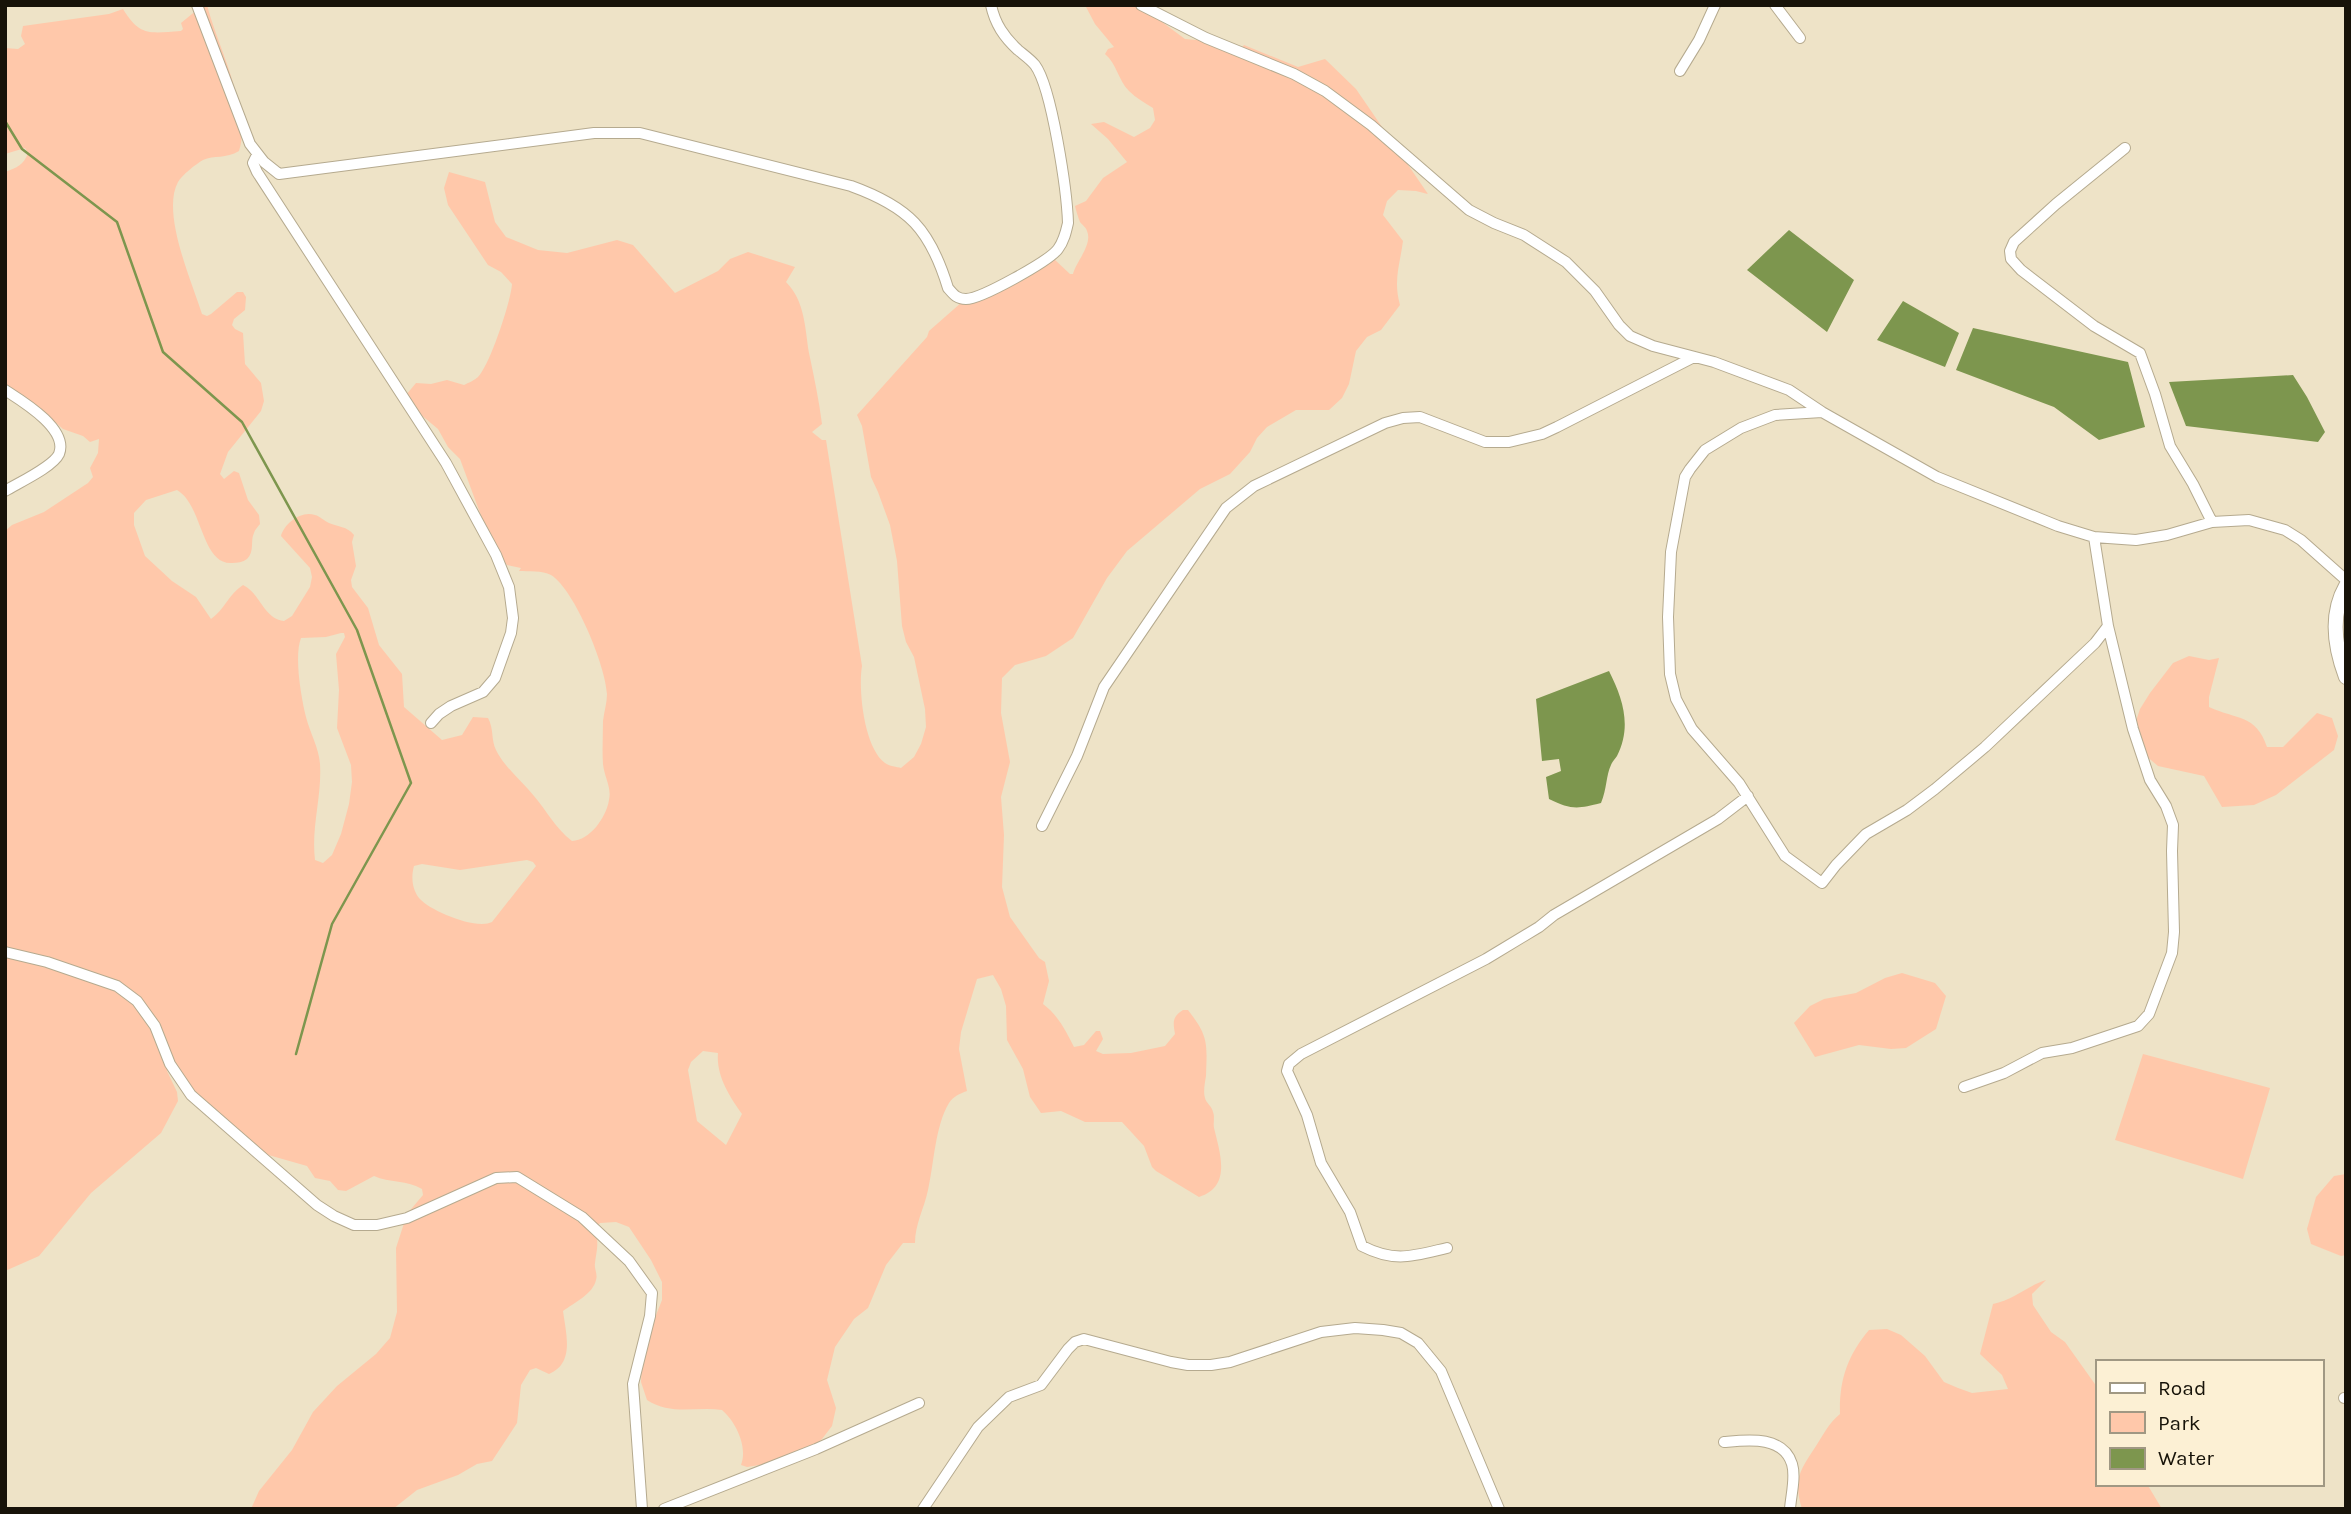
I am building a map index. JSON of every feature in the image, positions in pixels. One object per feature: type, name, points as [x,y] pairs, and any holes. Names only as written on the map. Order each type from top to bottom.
[{"type":"street","points":[[197,5],[245,132],[257,155],[279,174],[594,133],[640,133],[851,186],[877,195],[902,210],[922,229],[948,288],[955,296],[971,298],[1046,260],[1058,248],[1068,223],[1049,101],[1043,79],[1034,63],[1003,36],[994,19],[991,5]]},
{"type":"street","points":[[1141,5],[1206,38],[1294,74],[1325,90],[1371,125],[1469,210],[1533,240],[1566,261],[1630,336],[1653,346],[1725,366],[1789,390],[1822,412],[1937,477],[2058,526],[2094,537],[2136,540],[2167,535],[2212,522],[2249,520],[2285,530],[2301,540],[2346,580]]},
{"type":"street","points":[[1679,71],[1699,40],[1715,5]]},
{"type":"street","points":[[1775,5],[1800,38]]},
{"type":"street","points":[[2125,148],[2014,242],[2010,251],[2011,259],[2021,270],[2094,326],[2140,354],[2170,446],[2212,522]]},
{"type":"street","points":[[257,155],[253,163],[257,172],[446,463],[496,555],[509,587],[513,618],[506,650],[495,678],[483,692],[445,710],[431,723]]},
{"type":"street","points":[[1042,827],[1076,756],[1104,687],[1226,508],[1254,486],[1385,423],[1403,418],[1429,419],[1485,442],[1509,442],[1527,438],[1558,427],[1694,357]]},
{"type":"street","points":[[5,390],[38,412],[54,430],[60,447],[59,455],[48,465],[5,491]]},
{"type":"street","points":[[5,404],[16,398]]},
{"type":"street","points":[[1822,412],[1775,415],[1741,428],[1705,450],[1685,477],[1671,552],[1668,617],[1670,674],[1676,699],[1692,729],[1739,783],[1785,856],[1822,883],[1867,834],[1907,810],[1986,747],[2095,643],[2108,626]]},
{"type":"street","points":[[1964,1087],[2004,1073],[2042,1053],[2072,1048],[2138,1026],[2149,1014],[2172,953],[2174,825],[2140,756],[2108,626],[2094,537]]},
{"type":"street","points":[[2346,586],[2339,597],[2335,622],[2337,643],[2346,677]]},
{"type":"street","points":[[1447,1248],[1409,1257],[1390,1257],[1362,1246],[1350,1212],[1321,1163],[1307,1115],[1287,1071],[1289,1063],[1301,1054],[1486,959],[1554,915],[1718,819],[1748,796]]},
{"type":"street","points":[[5,953],[47,962],[117,986],[137,1001],[155,1026],[170,1065],[191,1095],[317,1205],[334,1216],[354,1225],[407,1218],[496,1178],[517,1177],[582,1217],[629,1261],[652,1293],[650,1316],[633,1384],[642,1509]]},
{"type":"street","points":[[923,1509],[978,1427],[1010,1397],[1041,1385],[1075,1342],[1084,1339],[1171,1362],[1211,1365],[1230,1362],[1321,1332],[1355,1328],[1401,1333],[1426,1351],[1441,1371],[1499,1509]]},
{"type":"street","points":[[664,1509],[816,1449],[919,1403]]},
{"type":"street","points":[[1724,1442],[1764,1441],[1776,1445],[1786,1454],[1792,1464],[1790,1509]]},
{"type":"green space","points":[[203,5],[207,5],[232,78],[241,117],[239,151],[203,160],[186,173],[178,182],[173,211],[180,248],[202,314],[211,314],[237,292],[243,292],[246,297],[245,310],[234,319],[232,325],[243,333],[245,364],[261,383],[264,401],[261,411],[228,452],[220,474],[224,479],[234,471],[239,473],[248,500],[259,515],[260,524],[254,532],[251,553],[247,559],[236,563],[222,561],[214,555],[192,508],[177,490],[146,500],[134,513],[134,525],[145,556],[172,581],[196,597],[211,619],[243,585],[271,615],[284,621],[292,616],[310,587],[312,577],[310,568],[281,536],[286,527],[299,516],[310,514],[348,530],[354,535],[352,542],[356,566],[351,580],[352,587],[368,608],[379,645],[402,674],[404,707],[442,740],[462,735],[473,717],[488,718],[494,746],[500,756],[572,841],[585,837],[596,827],[610,796],[603,759],[603,721],[607,694],[595,648],[579,612],[560,583],[547,573],[519,571],[521,568],[507,565],[493,548],[460,459],[448,447],[438,429],[414,409],[406,395],[416,383],[431,384],[447,380],[464,385],[478,377],[494,347],[511,292],[512,284],[501,272],[488,265],[448,205],[444,188],[449,172],[485,182],[495,222],[506,237],[538,250],[567,253],[617,240],[633,245],[675,293],[718,271],[730,259],[748,252],[795,267],[786,282],[797,298],[803,315],[818,397],[822,424],[812,432],[826,440],[862,666],[864,718],[867,732],[878,755],[887,764],[901,768],[914,757],[921,744],[926,727],[925,709],[914,657],[902,626],[897,561],[890,525],[871,477],[862,426],[857,415],[927,337],[929,331],[962,302],[1054,259],[1073,274],[1088,242],[1086,228],[1080,222],[1075,206],[1086,201],[1103,178],[1127,162],[1091,124],[1104,122],[1134,137],[1150,128],[1155,120],[1153,108],[1129,91],[1122,82],[1105,54],[1108,49],[1114,47],[1095,24],[1085,5],[1139,5],[1185,39],[1228,43],[1237,53],[1244,45],[1298,67],[1325,59],[1356,89],[1428,194],[1398,190],[1387,201],[1383,215],[1403,241],[1397,280],[1400,305],[1381,330],[1367,337],[1356,351],[1349,384],[1342,398],[1329,410],[1296,410],[1267,427],[1250,452],[1230,474],[1200,489],[1127,551],[1107,578],[1073,638],[1046,656],[1015,665],[1002,678],[1001,713],[1010,762],[1001,797],[1004,835],[1002,887],[1010,917],[1039,958],[1045,962],[1049,981],[1043,1004],[1065,1029],[1074,1047],[1084,1045],[1096,1031],[1100,1031],[1103,1039],[1096,1051],[1103,1054],[1131,1053],[1165,1046],[1175,1034],[1175,1018],[1183,1010],[1188,1010],[1200,1027],[1205,1041],[1207,1056],[1204,1096],[1214,1114],[1214,1128],[1221,1158],[1220,1177],[1216,1186],[1199,1197],[1156,1171],[1144,1146],[1122,1122],[1085,1122],[1061,1111],[1041,1113],[1030,1097],[1023,1069],[1007,1040],[1006,1006],[1001,989],[993,975],[977,979],[961,1032],[959,1049],[967,1091],[951,1101],[944,1112],[915,1243],[903,1243],[886,1265],[868,1308],[854,1319],[835,1347],[827,1380],[836,1408],[832,1426],[822,1439],[798,1459],[747,1467],[741,1465],[742,1443],[732,1421],[722,1410],[665,1408],[647,1400],[641,1382],[642,1361],[645,1343],[662,1300],[662,1282],[629,1227],[616,1222],[600,1223],[595,1229],[597,1246],[594,1285],[582,1298],[563,1311],[567,1347],[563,1363],[549,1374],[536,1368],[530,1370],[521,1385],[517,1423],[492,1461],[477,1464],[458,1475],[417,1490],[393,1509],[251,1509],[259,1491],[292,1450],[313,1412],[337,1386],[376,1354],[390,1338],[397,1312],[396,1248],[407,1214],[423,1195],[422,1189],[374,1176],[346,1191],[338,1190],[330,1181],[315,1178],[307,1166],[265,1154],[212,1120],[169,1067],[167,1071],[177,1092],[178,1101],[161,1133],[91,1193],[39,1256],[5,1271],[5,531],[12,525],[44,512],[88,483],[93,477],[90,468],[98,453],[99,439],[90,442],[83,436],[63,429],[40,409],[5,386],[5,172],[19,166],[28,153],[25,148],[5,154],[5,48],[18,49],[25,44],[21,36],[23,26],[109,14],[123,9],[135,25],[147,31],[181,31],[181,23]],"holes":[[[344,633],[345,637],[336,654],[339,690],[337,728],[351,765],[352,782],[341,834],[332,855],[323,863],[315,860],[314,848],[320,764],[304,709],[298,655],[301,638],[326,637]],[[527,860],[536,866],[492,922],[485,924],[465,921],[443,913],[425,903],[415,891],[412,879],[414,866],[422,864],[460,870]],[[703,1051],[718,1053],[721,1077],[742,1114],[726,1145],[697,1121],[688,1070],[691,1062]]]},
{"type":"green space","points":[[2189,656],[2209,660],[2219,658],[2209,707],[2251,723],[2267,747],[2283,747],[2317,713],[2332,718],[2338,736],[2334,750],[2276,795],[2254,805],[2222,807],[2204,776],[2158,766],[2145,755],[2135,724],[2140,709],[2173,663]]},
{"type":"green space","points":[[1902,973],[1935,983],[1946,996],[1936,1029],[1906,1048],[1859,1045],[1815,1057],[1794,1023],[1810,1006],[1824,999],[1856,993],[1885,978]]},
{"type":"green space","points":[[2143,1054],[2270,1088],[2243,1179],[2115,1140]]},
{"type":"green space","points":[[2346,1174],[2346,1255],[2341,1256],[2311,1244],[2307,1229],[2316,1197],[2334,1176]]},
{"type":"green space","points":[[2046,1280],[2032,1294],[2033,1305],[2051,1332],[2065,1342],[2096,1386],[2096,1486],[2148,1486],[2162,1509],[1802,1509],[1798,1490],[1800,1475],[1826,1429],[1840,1414],[1846,1369],[1855,1349],[1869,1330],[1887,1329],[1901,1335],[1925,1356],[1944,1382],[1958,1388],[1972,1393],[2008,1389],[2002,1375],[1980,1354],[1993,1304]]},
{"type":"water","points":[[1789,230],[1854,280],[1827,332],[1747,270]]},
{"type":"water","points":[[1903,301],[1959,333],[1945,367],[1877,340]]},
{"type":"water","points":[[1973,328],[2128,362],[2145,427],[2099,440],[2054,407],[1956,370]]},
{"type":"water","points":[[2293,375],[2325,432],[2318,442],[2186,426],[2169,382]]},
{"type":"water","points":[[1609,671],[1624,713],[1622,745],[1609,769],[1601,803],[1569,807],[1549,799],[1546,777],[1561,771],[1559,759],[1542,761],[1536,699]]},
{"type":"waterway","points":[[5,121],[22,149],[117,222],[163,352],[242,422],[357,630],[411,783],[332,924],[296,1054]]}]
